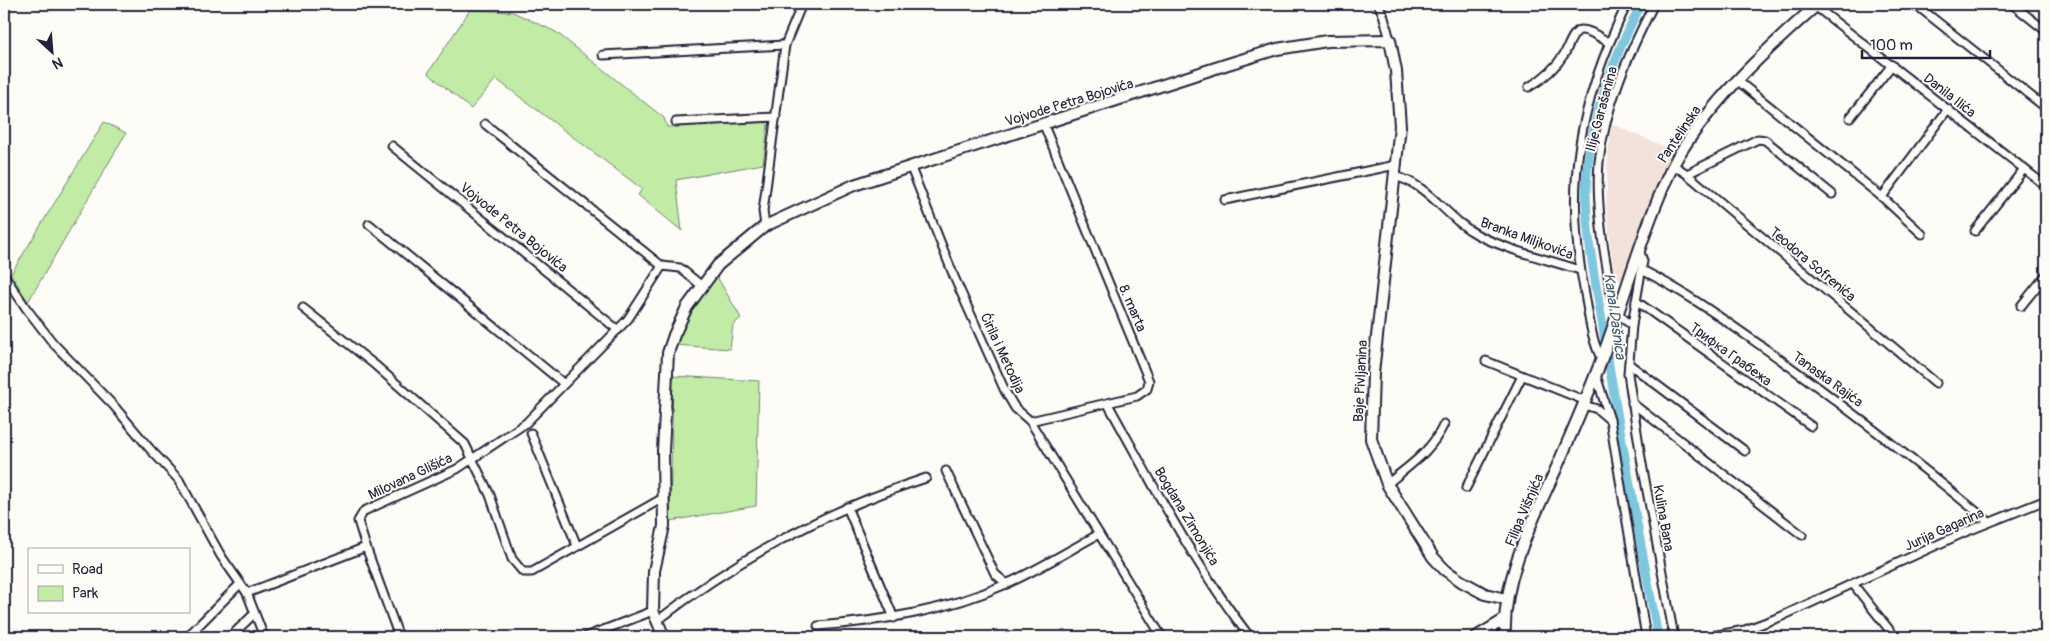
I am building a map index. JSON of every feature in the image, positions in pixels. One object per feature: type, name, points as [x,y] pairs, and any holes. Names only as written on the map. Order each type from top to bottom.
[{"type":"street","points":[[765,226],[763,211],[785,45],[802,4]]},
{"type":"street","points":[[1378,4],[1383,14],[1390,40]]},
{"type":"street","points":[[1602,360],[1593,336],[1580,270],[1575,214],[1578,142],[1588,100],[1608,42],[1627,4]]},
{"type":"street","name":"Ilije Garašanina","points":[[1618,315],[1609,287],[1604,250],[1599,202],[1599,162],[1605,131],[1622,72],[1654,4]]},
{"type":"street","points":[[1914,4],[2046,108]]},
{"type":"street","points":[[2012,4],[2046,31]]},
{"type":"street","name":"Pantelinska","points":[[1602,360],[1639,249],[1673,165],[1704,119],[1738,81],[1816,5]]},
{"type":"street","name":"Danila Ilića","points":[[1816,5],[2046,186]]},
{"type":"street","points":[[1529,88],[1544,78],[1564,55],[1576,32],[1580,30],[1591,32],[1608,42]]},
{"type":"street","name":"Vojvode Petra Bojovića","points":[[664,637],[653,611],[654,571],[664,526],[664,423],[668,353],[687,307],[718,265],[765,226],[854,185],[912,168],[1277,49],[1327,41],[1390,40]]},
{"type":"street","name":"Baje Pivljanina","points":[[1390,40],[1399,104],[1396,165],[1386,239],[1370,409],[1371,439],[1387,484],[1420,539],[1445,570],[1485,594],[1506,599]]},
{"type":"street","points":[[603,55],[785,45]]},
{"type":"street","points":[[1850,118],[1892,65]]},
{"type":"street","points":[[1738,81],[1882,197],[1922,234]]},
{"type":"street","points":[[1882,197],[1948,109]]},
{"type":"street","points":[[676,122],[776,117]]},
{"type":"street","points":[[485,124],[662,266],[680,268],[702,286]]},
{"type":"street","name":"8. marta","points":[[1030,421],[1137,396],[1149,385],[1149,377],[1043,124]]},
{"type":"street","name":"Pantelinska","points":[[1686,174],[1720,160],[1751,142],[1765,140],[1832,194]]},
{"type":"street","name":"Vojvode Petra Bojovića","points":[[392,146],[618,330]]},
{"type":"street","points":[[1225,200],[1396,165]]},
{"type":"street","name":"Teodora Sofrenića","points":[[1673,165],[1936,383]]},
{"type":"street","name":"Ćirila i Metodija","points":[[912,168],[955,279],[1005,391],[1015,408],[1030,421],[1162,637]]},
{"type":"street","points":[[1975,231],[2024,168]]},
{"type":"street","name":"Branka Miljkovića","points":[[1394,176],[1421,186],[1456,222],[1480,236],[1580,270]]},
{"type":"street","points":[[369,224],[563,383]]},
{"type":"street","name":"Kulina Bana","points":[[1639,249],[1643,261],[1632,325],[1629,364],[1632,403],[1674,637]]},
{"type":"street","points":[[473,457],[526,422],[547,404],[563,383],[628,319],[662,266]]},
{"type":"street","name":"Tanaska Rajića","points":[[1642,270],[1671,284],[1784,363],[1905,452],[1989,522]]},
{"type":"street","points":[[4,275],[53,343],[114,406],[179,480],[247,594],[264,637]]},
{"type":"street","points":[[2021,306],[2046,275]]},
{"type":"street","name":"Трифка Грабежа","points":[[1636,301],[1811,426]]},
{"type":"street","points":[[302,308],[375,365],[444,423],[465,444],[490,495],[512,559],[523,572],[532,572],[663,498]]},
{"type":"street","points":[[1618,315],[1632,325]]},
{"type":"street","name":"Filipa Višnjića","points":[[1507,636],[1504,620],[1506,599],[1523,546],[1602,360]]},
{"type":"street","points":[[1486,361],[1585,403],[1597,409],[1610,420]]},
{"type":"street","points":[[1629,364],[1744,451]]},
{"type":"street","points":[[1596,375],[1610,420],[1646,637]]},
{"type":"street","points":[[1466,488],[1522,376]]},
{"type":"street","points":[[1632,403],[1802,535]]},
{"type":"street","name":"Bogdana Zimonjića","points":[[1108,404],[1162,501],[1234,616],[1250,637]]},
{"type":"street","points":[[1387,484],[1419,459],[1436,440],[1444,424]]},
{"type":"street","points":[[531,433],[577,546]]},
{"type":"street","name":"Milovana Glišića","points":[[400,637],[358,521],[364,511],[435,480],[473,457]]},
{"type":"street","points":[[946,472],[995,574],[1007,584]]},
{"type":"street","points":[[657,621],[694,593],[748,557],[796,530],[846,507],[926,478]]},
{"type":"street","name":"Jurija Gagarina","points":[[1706,637],[1745,630],[1853,584],[1989,522],[2046,500]]},
{"type":"street","points":[[846,507],[894,618]]},
{"type":"street","points":[[818,626],[894,618],[963,600],[1007,584],[1100,534]]},
{"type":"street","points":[[247,594],[366,547]]},
{"type":"street","points":[[187,637],[240,584]]},
{"type":"street","points":[[1853,584],[1895,637]]},
{"type":"street","points":[[585,637],[653,611]]},
{"type":"street","points":[[230,637],[254,614]]},
{"type":"street","points":[[1476,637],[1504,620]]},
{"type":"shaded area","points":[[1612,124],[1673,150],[1650,204],[1622,280],[1618,281],[1613,267],[1606,205],[1608,154]]},
{"type":"green space","points":[[470,10],[513,12],[556,32],[664,118],[667,127],[765,122],[768,125],[763,164],[676,180],[682,231],[638,195],[642,189],[496,79],[471,109],[428,73]]},
{"type":"green space","points":[[104,122],[126,133],[28,302],[11,274]]},
{"type":"green space","points":[[716,275],[741,318],[733,325],[730,349],[675,345],[690,314]]},
{"type":"green space","points":[[673,376],[759,381],[756,506],[670,521]]},
{"type":"waterway","name":"Kanal Dašnica","points":[[1641,4],[1622,44],[1606,85],[1594,127],[1586,190],[1593,266],[1658,637]]}]
